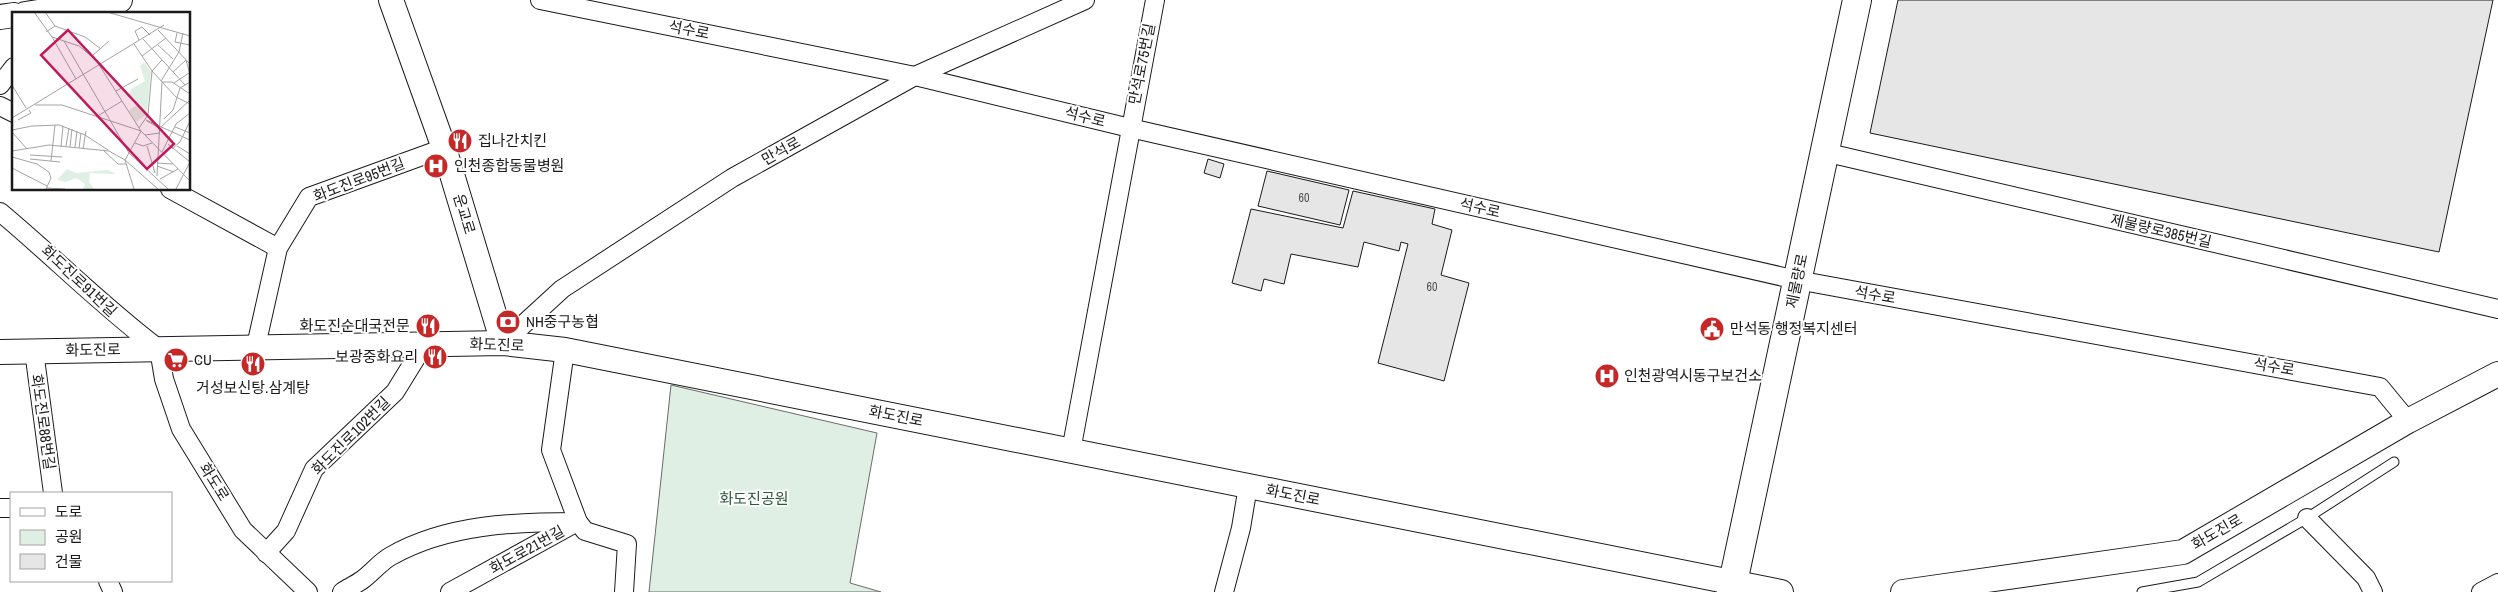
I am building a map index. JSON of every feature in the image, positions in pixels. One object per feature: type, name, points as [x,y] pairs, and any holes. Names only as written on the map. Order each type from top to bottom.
[{"type":"main road","name":"제물량로","points":[[1732,588],[1856,0]]},
{"type":"street","points":[[42,12],[120,0]]},
{"type":"street","name":"운교로","points":[[392,0],[444,148],[503,343]]},
{"type":"street","name":"석수로","points":[[540,0],[915,76],[1130,128],[1797,280],[2380,386],[2408,421]]},
{"type":"street","name":"만석로","points":[[503,343],[562,289],[708,194],[915,76],[1085,0]]},
{"type":"street","name":"만석로75번길","points":[[1071,451],[1155,0]]},
{"type":"street","points":[[0,85],[12,70]]},
{"type":"street","points":[[0,106],[12,112]]},
{"type":"street","name":"화도진로95번길","points":[[256,346],[278,248],[309,197],[444,148]]},
{"type":"street","name":"제물량로385번길","points":[[1824,152],[2498,309]]},
{"type":"street","points":[[172,190],[278,248]]},
{"type":"street","name":"화도진로91번길","points":[[0,212],[48,251],[120,319],[159,349]]},
{"type":"street","name":"화도진로","points":[[0,352],[503,343],[565,350],[1248,486],[1732,588],[1781,592]]},
{"type":"street","name":"화도진로102번길","points":[[266,553],[286,531],[314,469],[395,392],[424,344]]},
{"type":"street","name":"화도로","points":[[159,349],[164,379],[181,429],[243,530],[308,592]]},
{"type":"street","points":[[565,350],[552,450],[578,522],[585,531],[628,544],[624,592]]},
{"type":"street","name":"화도진로88번길","points":[[34,351],[53,492]]},
{"type":"street","name":"화도진로","points":[[1917,591],[2183,552],[2408,421],[2498,374]]},
{"type":"street","points":[[1224,592],[1241,528],[1248,486]]},
{"type":"street","points":[[2307,518],[2366,578],[2373,592]]},
{"type":"street","points":[[342,592],[361,581],[390,557],[424,541],[450,533],[464,529],[533,522],[578,522]]},
{"type":"street","name":"화도로21번길","points":[[450,592],[578,522]]},
{"type":"street","points":[[2480,592],[2498,583]]},
{"type":"lane","points":[[2142,592],[2198,582],[2307,518],[2394,462]]},
{"type":"green space","name":"화도진공원","points":[[671,385],[877,433],[850,583],[881,592],[649,592]]},
{"type":"building","points":[[1898,0],[2493,0],[2439,252],[1870,133]]},
{"type":"building","points":[[1208,159],[1224,164],[1220,178],[1204,173]]},
{"type":"building","points":[[1267,171],[1349,190],[1340,225],[1258,206]]},
{"type":"building","points":[[1353,191],[1435,209],[1432,224],[1452,230],[1441,275],[1469,283],[1444,381],[1378,363],[1408,244],[1401,242],[1399,251],[1364,242],[1358,267],[1291,254],[1284,284],[1264,279],[1261,291],[1232,283],[1251,209],[1343,228]]},
{"type":"place","name":"집나간치킨","points":[[460,141]]},
{"type":"place","name":"인천종합동물병원","points":[[436,166]]},
{"type":"place","name":"NH중구농협","points":[[508,322]]},
{"type":"place","name":"화도진순대국전문","points":[[428,326]]},
{"type":"place","name":"만석동 행정복지센터","points":[[1712,329]]},
{"type":"place","name":"보광중화요리","points":[[435,357]]},
{"type":"place","name":"CU","points":[[176,360]]},
{"type":"place","name":"거성보신탕.삼계탕","points":[[253,364]]},
{"type":"place","name":"인천광역시동구보건소","points":[[1607,376]]}]
